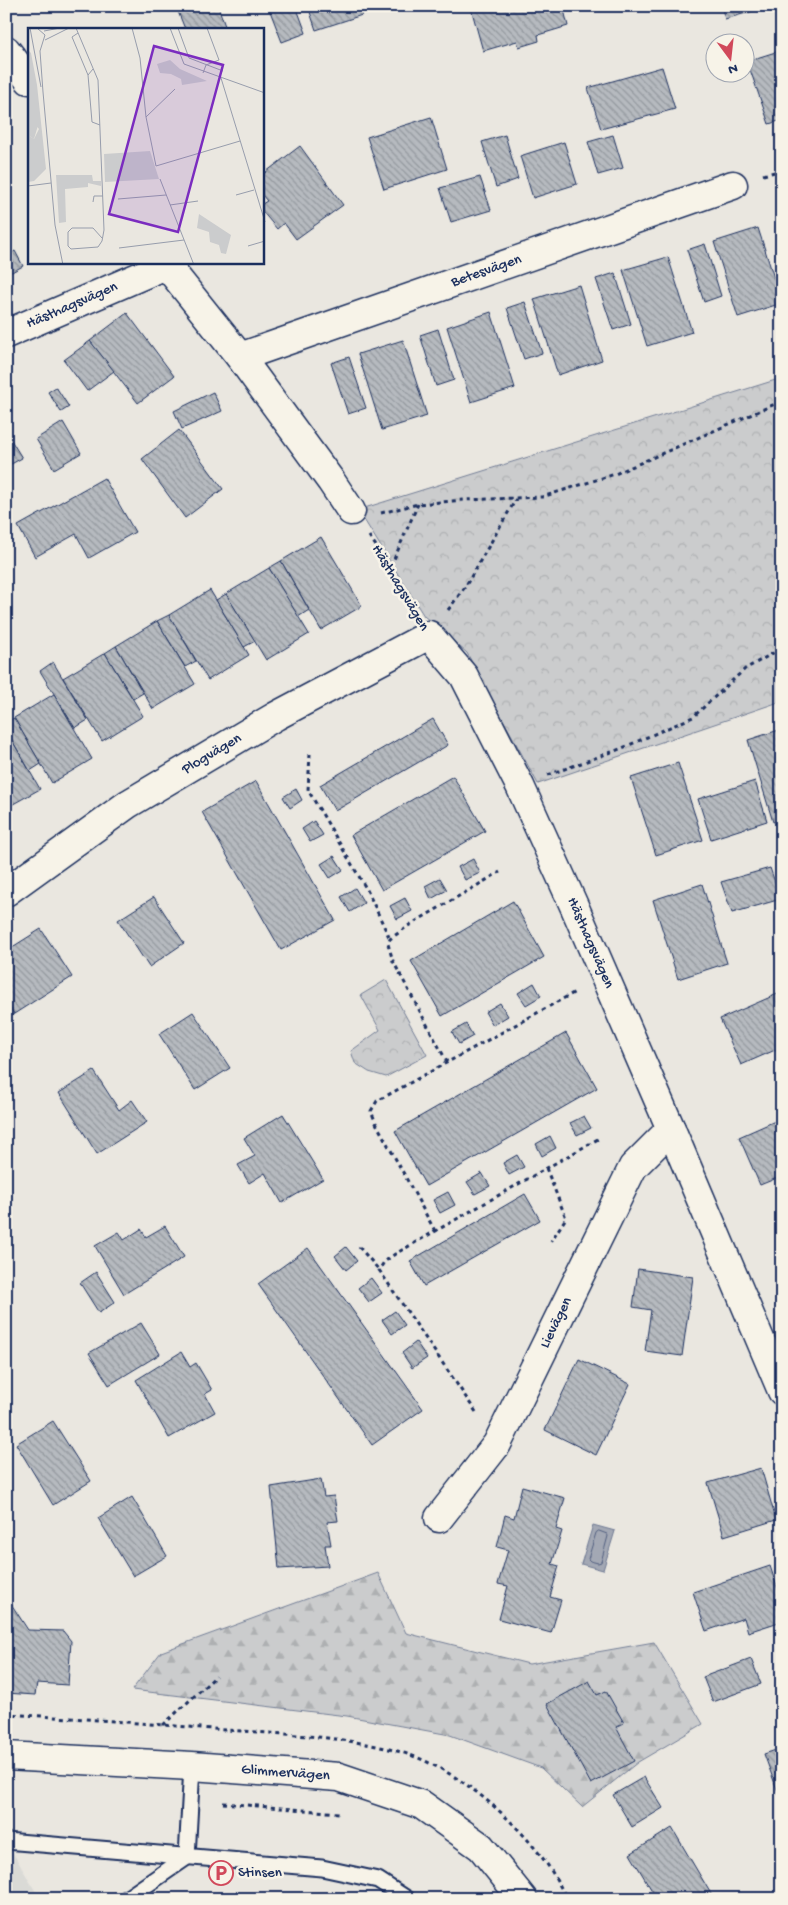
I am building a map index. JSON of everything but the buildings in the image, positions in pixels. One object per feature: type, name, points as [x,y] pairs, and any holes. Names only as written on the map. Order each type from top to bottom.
[{"type":"street","points":[[6,50],[28,79]]},
{"type":"street","name":"Betesvägen","points":[[240,358],[733,185]]},
{"type":"street","name":"Hästhagsvägen","points":[[6,334],[165,264],[240,358],[331,481],[363,513]]},
{"type":"street","name":"Hästhagsvägen","points":[[429,636],[464,676],[520,786],[605,976],[782,1391]]},
{"type":"street","name":"Plogvägen","points":[[6,892],[128,804],[276,716],[429,636]]},
{"type":"street","name":"Lievägen","points":[[439,1518],[497,1444],[633,1167],[671,1129]]},
{"type":"street","name":"Glimmervägen","points":[[6,1756],[192,1766],[339,1777],[422,1805],[482,1847],[522,1899]]},
{"type":"lane","points":[[187,1857],[192,1766]]},
{"type":"lane","points":[[6,1841],[322,1868],[378,1880],[407,1899]]},
{"type":"lane","points":[[126,1899],[187,1857]]},
{"type":"path","points":[[363,513],[418,504],[542,497],[616,474],[782,401]]},
{"type":"path","points":[[429,636],[465,587],[516,499]]},
{"type":"path","points":[[391,567],[418,504]]},
{"type":"path","name":"Hästhagsvägen","points":[[368,534],[391,567],[429,636]]},
{"type":"path","points":[[520,786],[620,749],[693,717],[745,669],[775,652],[782,651]]},
{"type":"path","points":[[310,754],[308,790],[367,890],[390,939]]},
{"type":"path","points":[[447,1062],[393,961],[388,944],[390,939],[408,926],[500,872]]},
{"type":"path","points":[[435,1231],[371,1111],[377,1101],[605,976]]},
{"type":"path","points":[[379,1270],[384,1262],[395,1254],[598,1139]]},
{"type":"path","points":[[546,1168],[566,1218],[551,1242]]},
{"type":"path","points":[[359,1247],[379,1270],[497,1444]]},
{"type":"path","points":[[164,1725],[216,1676]]},
{"type":"path","points":[[190,1800],[342,1813]]},
{"type":"path","points":[[6,1895],[10,1899]]},
{"type":"shaded area","points":[[6,1841],[40,1899],[6,1899]]},
{"type":"green space","points":[[782,378],[782,701],[538,784],[467,653],[424,616],[358,510]]},
{"type":"green space","points":[[386,980],[427,1055],[386,1077],[369,1072],[355,1063],[351,1051],[380,1030],[361,995]]},
{"type":"green space","points":[[378,1573],[406,1633],[529,1664],[654,1642],[703,1724],[638,1762],[582,1807],[541,1768],[450,1735],[347,1716],[132,1690],[161,1652]]},
{"type":"water","points":[[593,1525],[615,1531],[603,1570],[581,1564]]},
{"type":"place","name":"Stinsen","points":[[221,1873]]}]
